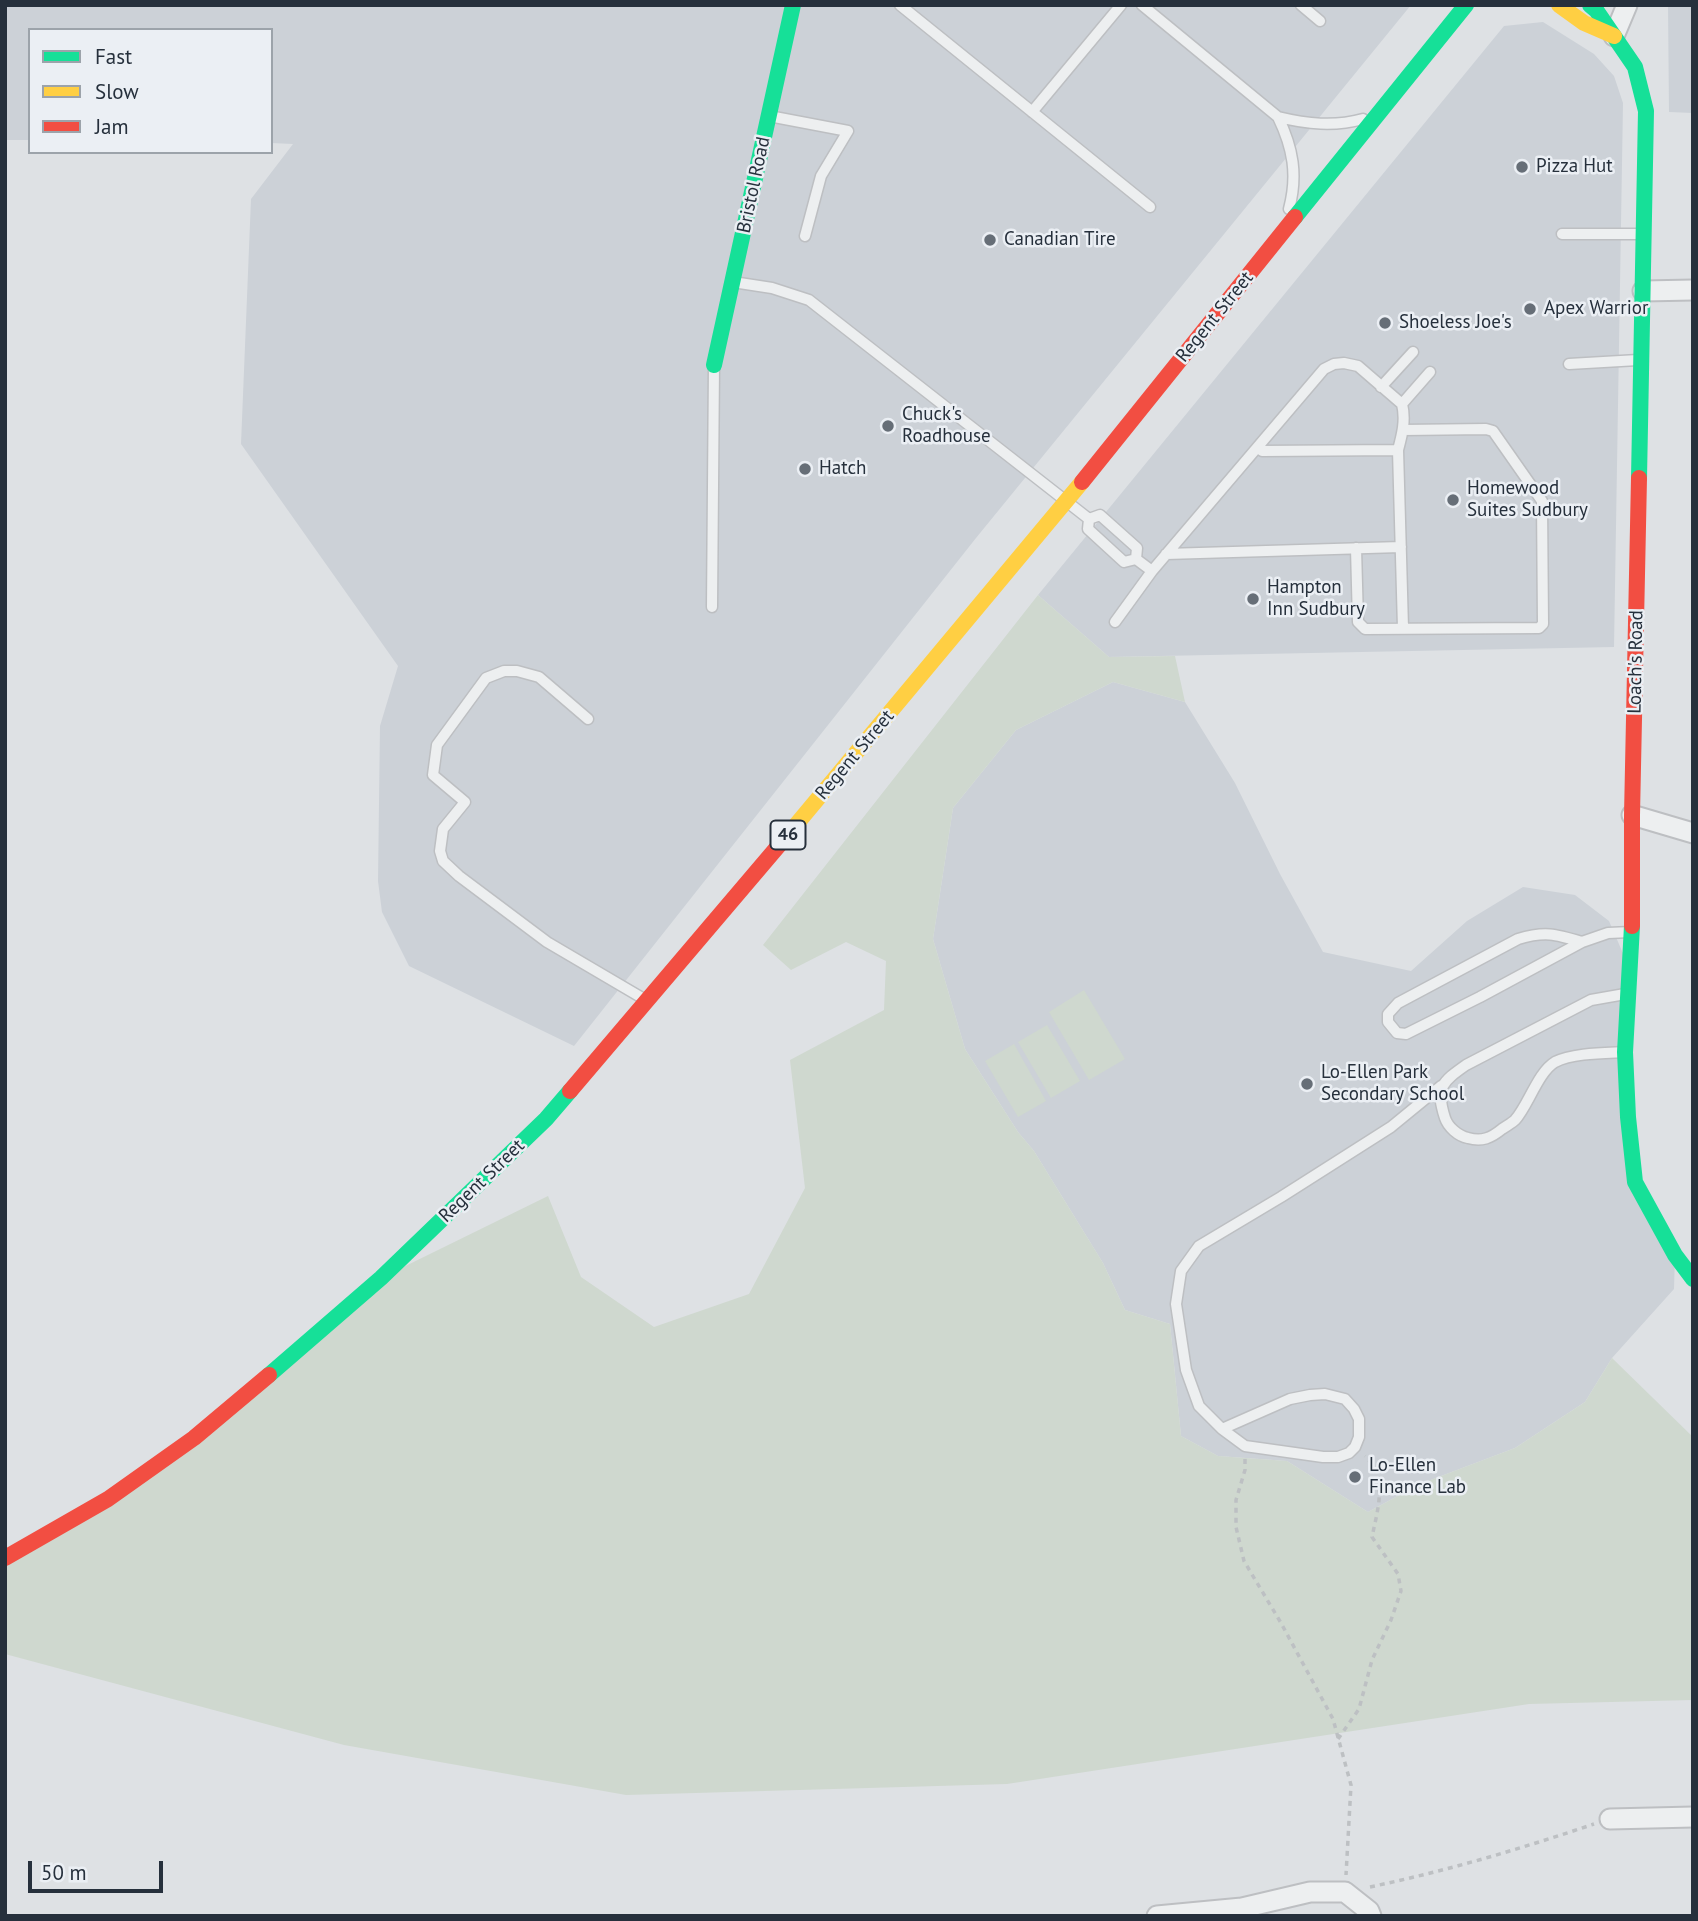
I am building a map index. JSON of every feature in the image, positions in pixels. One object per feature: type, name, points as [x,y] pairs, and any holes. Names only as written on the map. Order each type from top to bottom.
[{"type":"main road","name":"Bristol Road","points":[[714,365],[793,5]]},
{"type":"main road","name":"Regent Street","points":[[5,1558],[108,1499],[194,1438],[382,1278],[545,1119],[736,898],[1067,500],[1466,5]]},
{"type":"main road","points":[[1559,5],[1584,23],[1614,36]]},
{"type":"main road","name":"Loach's Road","points":[[1590,5],[1597,10],[1635,67],[1646,111],[1632,932],[1625,1052],[1628,1116],[1635,1182],[1675,1255],[1693,1279]]},
{"type":"street","points":[[1614,36],[1627,5]]},
{"type":"street","points":[[1643,291],[1693,290]]},
{"type":"street","points":[[1632,815],[1693,833]]},
{"type":"street","points":[[1610,1819],[1693,1817]]},
{"type":"street","points":[[1157,1916],[1242,1908],[1310,1892],[1345,1892],[1369,1911],[1371,1916]]},
{"type":"lane","points":[[900,5],[1150,207]]},
{"type":"lane","points":[[1032,112],[1121,5]]},
{"type":"lane","points":[[1142,5],[1278,117],[1288,139],[1294,166],[1293,195],[1283,233]]},
{"type":"lane","points":[[1301,5],[1320,21]]},
{"type":"lane","points":[[769,116],[848,131],[821,176],[805,236]]},
{"type":"lane","points":[[1278,117],[1332,125],[1377,116]]},
{"type":"lane","points":[[1562,234],[1644,233]]},
{"type":"lane","points":[[733,282],[772,288],[809,300],[1089,519]]},
{"type":"lane","points":[[1381,387],[1413,352]]},
{"type":"lane","points":[[1569,364],[1642,360]]},
{"type":"lane","points":[[1115,622],[1166,554],[1324,369],[1344,363],[1357,366],[1402,404],[1404,412],[1398,450],[1403,628]]},
{"type":"lane","points":[[712,607],[714,365]]},
{"type":"lane","points":[[1402,404],[1430,372]]},
{"type":"lane","points":[[1356,548],[1358,622],[1365,629],[1539,628],[1543,624],[1542,501],[1493,432],[1486,429],[1403,430]]},
{"type":"lane","points":[[1258,447],[1262,451],[1398,450]]},
{"type":"lane","points":[[1089,519],[1100,515],[1137,548],[1136,559]]},
{"type":"lane","points":[[1089,519],[1088,529],[1124,562],[1136,559]]},
{"type":"lane","points":[[1166,554],[1401,547]]},
{"type":"lane","points":[[1136,559],[1152,571]]},
{"type":"lane","points":[[588,719],[539,677],[517,671],[504,671],[486,678],[437,745],[433,775],[465,803],[443,829],[440,851],[443,861],[459,876],[547,942],[648,1001]]},
{"type":"lane","points":[[1582,942],[1553,934],[1535,934],[1518,939],[1398,1003],[1388,1014],[1388,1023],[1397,1033],[1406,1034],[1582,942],[1608,933],[1632,932]]},
{"type":"lane","points":[[1222,1429],[1290,1399],[1310,1395],[1325,1394],[1345,1399],[1359,1419],[1359,1437],[1355,1447],[1349,1453],[1338,1457],[1323,1457],[1245,1446],[1222,1429],[1199,1406],[1186,1370],[1176,1304],[1181,1271],[1199,1246],[1391,1127],[1466,1065],[1591,1000],[1629,993]]},
{"type":"lane","points":[[1441,1086],[1440,1102],[1447,1123],[1462,1137],[1479,1141],[1493,1136],[1516,1119],[1554,1062],[1582,1055],[1625,1052]]},
{"type":"path","points":[[1245,1446],[1245,1470],[1236,1500],[1236,1527],[1244,1561],[1333,1718],[1351,1786],[1345,1892],[1429,1875],[1534,1845],[1610,1819]]},
{"type":"path","points":[[1338,1738],[1359,1709],[1372,1660],[1401,1591],[1398,1574],[1372,1537],[1381,1495],[1374,1465],[1355,1447]]},
{"type":"shaded area","points":[[5,5],[1411,5],[976,538],[574,1046],[409,966],[382,912],[378,881],[380,726],[398,666],[241,444],[251,199],[293,144],[273,143],[273,28],[28,28],[28,140],[5,140]]},
{"type":"shaded area","points":[[1668,5],[1693,5],[1693,113],[1669,112]]},
{"type":"shaded area","points":[[1543,22],[1594,54],[1614,76],[1623,103],[1614,647],[1109,657],[1038,595],[1504,26]]},
{"type":"shaded area","points":[[1038,595],[1109,657],[1175,656],[1185,702],[1113,682],[1016,730],[953,808],[933,939],[965,1049],[1018,1132],[1034,1151],[1103,1263],[1125,1310],[1170,1324],[1181,1436],[1218,1456],[1287,1461],[1368,1512],[1420,1484],[1515,1448],[1585,1402],[1612,1358],[1693,1437],[1693,1700],[1529,1704],[1007,1784],[626,1795],[344,1745],[5,1654],[5,1558],[108,1499],[381,1278],[548,1196],[581,1277],[654,1327],[749,1294],[805,1188],[790,1060],[884,1010],[886,961],[846,942],[791,970],[763,945]]},
{"type":"shaded area","name":"Lo-Ellen Park Secondary School","points":[[1113,682],[1185,702],[1235,783],[1280,874],[1323,952],[1411,971],[1467,921],[1523,887],[1575,895],[1609,921],[1631,972],[1635,1182],[1675,1255],[1674,1289],[1612,1358],[1585,1402],[1515,1448],[1420,1484],[1368,1512],[1287,1461],[1218,1456],[1181,1436],[1170,1324],[1125,1310],[1103,1263],[1034,1151],[1018,1132],[965,1049],[933,939],[953,808],[1016,730]]},
{"type":"shaded area","points":[[1084,990],[1125,1059],[1089,1080],[1049,1012]]},
{"type":"shaded area","points":[[1047,1025],[1080,1081],[1051,1098],[1018,1042]]},
{"type":"shaded area","points":[[1014,1044],[1046,1101],[1018,1117],[985,1061]]},
{"type":"traffic: fast","points":[[714,365],[793,5]]},
{"type":"traffic: fast","points":[[1295,217],[1466,5]]},
{"type":"traffic: fast","points":[[1590,5],[1635,67],[1646,111],[1639,478]]},
{"type":"traffic: fast","points":[[1632,926],[1625,1052],[1635,1182],[1675,1255],[1693,1279]]},
{"type":"traffic: fast","points":[[269,1375],[381,1278],[546,1119],[570,1091]]},
{"type":"traffic: slow","points":[[1559,5],[1584,23],[1614,36]]},
{"type":"traffic: slow","points":[[780,844],[1082,482]]},
{"type":"traffic: jam","points":[[1082,482],[1295,217]]},
{"type":"traffic: jam","points":[[1632,926],[1639,478]]},
{"type":"traffic: jam","points":[[570,1091],[780,844]]},
{"type":"traffic: jam","points":[[5,1558],[108,1499],[194,1438],[269,1375]]},
{"type":"place","name":"Pizza Hut","points":[[1522,167]]},
{"type":"place","name":"Canadian Tire","points":[[990,240]]},
{"type":"place","name":"Apex Warrior","points":[[1530,309]]},
{"type":"place","name":"Shoeless Joe's","points":[[1385,323]]},
{"type":"place","name":"Chuck's Roadhouse","points":[[888,426]]},
{"type":"place","name":"Hatch","points":[[805,469]]},
{"type":"place","name":"Homewood Suites Sudbury","points":[[1453,500]]},
{"type":"place","name":"Hampton Inn Sudbury","points":[[1253,599]]},
{"type":"place","name":"Lo-Ellen Park Secondary School","points":[[1307,1084]]},
{"type":"place","name":"Lo-Ellen Finance Lab","points":[[1355,1477]]}]
